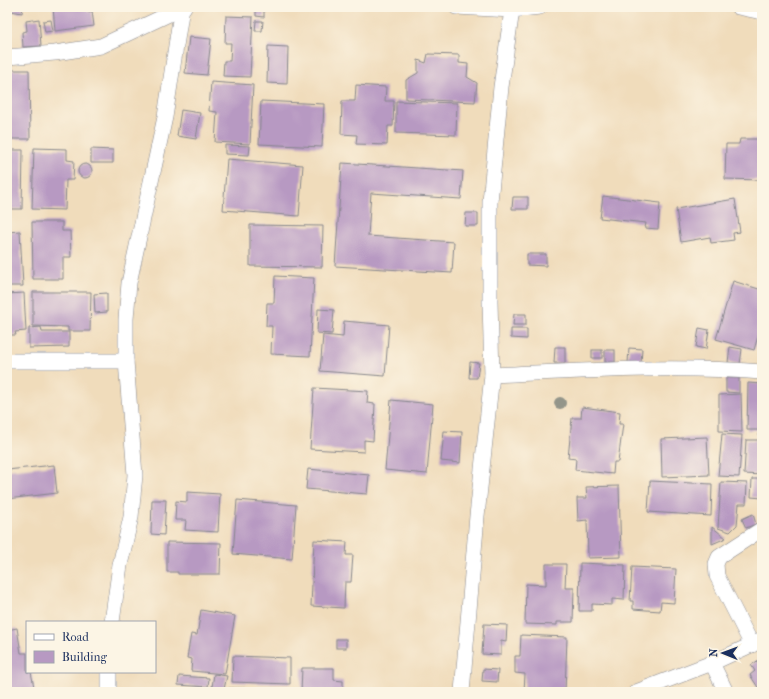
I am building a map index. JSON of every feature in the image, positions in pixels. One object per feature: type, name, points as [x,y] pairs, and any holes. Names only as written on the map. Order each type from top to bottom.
[{"type":"street","points":[[7,57],[55,53],[101,46],[183,7]]},
{"type":"street","points":[[112,621],[120,565],[131,517],[135,475],[126,361],[126,319],[129,283],[139,233],[156,166],[183,7]]},
{"type":"street","points":[[456,7],[512,10],[540,7]]},
{"type":"street","points":[[738,7],[762,12]]},
{"type":"street","points":[[462,692],[477,516],[492,375],[490,202],[501,87],[512,10]]},
{"type":"street","points":[[7,361],[126,361]]},
{"type":"street","points":[[492,375],[661,369],[762,372]]},
{"type":"street","points":[[636,692],[757,643],[717,576],[716,564],[719,557],[762,529]]},
{"type":"street","points":[[712,662],[726,692]]},
{"type":"street","points":[[109,673],[109,692]]},
{"type":"building","points":[[7,7],[23,7],[22,13],[11,11],[10,15],[7,14]]},
{"type":"building","points":[[53,7],[87,7],[88,12],[92,11],[94,26],[55,31]]},
{"type":"building","points":[[256,9],[264,9],[264,17],[256,16]]},
{"type":"building","points":[[226,16],[253,17],[250,77],[223,76],[224,61],[230,61],[231,43],[225,43]]},
{"type":"building","points":[[39,19],[41,46],[23,47],[22,32],[27,31],[26,21]]},
{"type":"building","points":[[51,20],[53,31],[45,32],[43,21]]},
{"type":"building","points":[[256,21],[263,21],[262,31],[255,31]]},
{"type":"building","points":[[189,37],[211,39],[207,75],[185,73]]},
{"type":"building","points":[[268,46],[288,47],[287,84],[267,83]]},
{"type":"building","points":[[428,54],[459,55],[459,63],[468,64],[467,77],[477,83],[475,102],[406,99],[406,80],[418,73],[418,60],[426,63]]},
{"type":"building","points":[[7,70],[29,70],[30,139],[7,139]]},
{"type":"building","points":[[211,82],[253,85],[250,144],[215,142],[217,112],[209,111]]},
{"type":"building","points":[[356,85],[386,87],[385,101],[394,101],[393,126],[388,126],[387,145],[356,144],[357,135],[341,134],[342,101],[355,101]]},
{"type":"building","points":[[261,101],[324,104],[322,147],[259,144]]},
{"type":"building","points":[[396,101],[457,103],[456,135],[396,133]]},
{"type":"building","points":[[181,110],[200,113],[196,139],[177,136]]},
{"type":"building","points":[[740,139],[762,139],[762,180],[725,179],[726,144],[739,144]]},
{"type":"building","points":[[225,145],[250,146],[249,155],[225,154]]},
{"type":"building","points":[[34,148],[67,149],[67,160],[74,161],[73,180],[66,180],[65,210],[32,209]]},
{"type":"building","points":[[91,149],[113,150],[113,163],[91,163]]},
{"type":"building","points":[[7,150],[23,150],[22,209],[7,209]]},
{"type":"building","points":[[227,159],[303,165],[299,216],[223,210]]},
{"type":"building","points":[[342,163],[463,171],[461,199],[371,193],[368,236],[454,242],[452,273],[335,266]]},
{"type":"building","points":[[82,164],[88,164],[92,168],[92,174],[88,178],[82,178],[78,174],[78,168]]},
{"type":"building","points":[[603,196],[660,203],[658,229],[645,228],[646,223],[600,218]]},
{"type":"building","points":[[513,197],[528,197],[528,209],[512,209]]},
{"type":"building","points":[[735,199],[740,232],[733,233],[734,240],[711,243],[710,237],[681,242],[676,209]]},
{"type":"building","points":[[466,213],[478,213],[478,226],[465,226]]},
{"type":"building","points":[[32,222],[62,222],[62,231],[70,231],[71,257],[63,257],[63,279],[33,279]]},
{"type":"building","points":[[250,225],[323,226],[322,267],[250,266]]},
{"type":"building","points":[[20,231],[23,286],[7,286],[7,232]]},
{"type":"building","points":[[527,254],[546,254],[546,266],[527,265]]},
{"type":"building","points":[[275,276],[314,278],[310,356],[271,354],[272,326],[266,326],[267,303],[274,303]]},
{"type":"building","points":[[733,281],[762,290],[762,322],[754,350],[716,339]]},
{"type":"building","points":[[33,292],[91,292],[90,331],[68,331],[68,327],[33,326]]},
{"type":"building","points":[[24,293],[26,331],[15,332],[16,335],[7,335],[7,294]]},
{"type":"building","points":[[107,293],[107,312],[95,313],[94,294]]},
{"type":"building","points":[[318,309],[334,310],[332,334],[317,333]]},
{"type":"building","points":[[514,314],[526,314],[526,325],[513,325]]},
{"type":"building","points":[[344,321],[389,325],[385,376],[320,371],[323,335],[343,337]]},
{"type":"building","points":[[41,327],[42,332],[69,332],[69,347],[29,348],[29,328]]},
{"type":"building","points":[[699,328],[709,330],[706,349],[696,347]]},
{"type":"building","points":[[511,329],[527,329],[527,339],[511,338]]},
{"type":"building","points":[[555,347],[565,347],[565,363],[554,363]]},
{"type":"building","points":[[730,347],[742,349],[740,364],[728,362]]},
{"type":"building","points":[[629,348],[642,349],[641,364],[628,363]]},
{"type":"building","points":[[592,350],[602,350],[602,358],[592,358]]},
{"type":"building","points":[[605,350],[615,350],[615,362],[605,362]]},
{"type":"building","points":[[470,362],[479,363],[477,378],[469,378]]},
{"type":"building","points":[[726,378],[739,378],[739,393],[726,392]]},
{"type":"building","points":[[748,383],[762,384],[762,430],[747,430]]},
{"type":"building","points":[[314,388],[368,391],[367,403],[375,404],[373,441],[364,440],[364,452],[310,449]]},
{"type":"building","points":[[741,394],[742,432],[719,431],[719,395]]},
{"type":"building","points":[[391,400],[433,404],[427,474],[385,470]]},
{"type":"building","points":[[582,407],[620,412],[619,424],[623,424],[618,462],[614,462],[613,474],[575,470],[576,459],[568,458],[572,418],[581,418]]},
{"type":"building","points":[[444,431],[462,432],[460,463],[441,461]]},
{"type":"building","points":[[722,434],[742,435],[739,477],[718,476]]},
{"type":"building","points":[[759,434],[762,434],[762,475],[744,474],[746,440],[759,440]]},
{"type":"building","points":[[707,437],[709,475],[662,477],[661,439]]},
{"type":"building","points":[[54,465],[57,493],[7,499],[7,470]]},
{"type":"building","points":[[308,469],[369,475],[367,494],[306,489]]},
{"type":"building","points":[[752,479],[762,479],[762,498],[751,497]]},
{"type":"building","points":[[650,481],[712,484],[711,516],[648,512]]},
{"type":"building","points":[[721,482],[747,483],[746,504],[739,504],[737,525],[730,532],[718,528]]},
{"type":"building","points":[[619,486],[621,557],[588,558],[587,520],[578,521],[577,498],[587,498],[586,487]]},
{"type":"building","points":[[187,492],[220,494],[218,532],[185,530],[186,520],[175,520],[176,501],[187,502]]},
{"type":"building","points":[[152,500],[166,500],[164,535],[151,534]]},
{"type":"building","points":[[237,500],[296,505],[292,559],[233,554]]},
{"type":"building","points":[[753,514],[756,524],[746,528],[742,519]]},
{"type":"building","points":[[712,527],[726,538],[712,544]]},
{"type":"building","points":[[314,540],[347,542],[346,555],[353,555],[351,582],[345,582],[344,608],[311,606]]},
{"type":"building","points":[[167,542],[221,543],[220,574],[178,574],[178,572],[167,572]]},
{"type":"building","points":[[580,563],[625,565],[624,600],[612,599],[612,605],[592,604],[592,611],[579,611]]},
{"type":"building","points":[[546,564],[566,564],[565,588],[574,588],[573,622],[557,622],[557,625],[525,624],[526,584],[546,585]]},
{"type":"building","points":[[632,567],[676,569],[674,603],[661,602],[660,611],[633,609],[633,601],[630,601]]},
{"type":"building","points":[[201,610],[235,616],[225,674],[191,671],[192,659],[187,658],[191,634],[197,635]]},
{"type":"building","points":[[484,624],[507,625],[506,642],[501,641],[501,655],[482,654]]},
{"type":"building","points":[[17,628],[21,653],[26,653],[26,673],[31,673],[35,692],[7,692],[7,630]]},
{"type":"building","points":[[521,635],[567,637],[565,692],[524,692],[525,674],[515,673],[515,656],[520,656]]},
{"type":"building","points":[[336,639],[346,639],[346,648],[336,648]]},
{"type":"building","points":[[233,656],[290,658],[290,684],[232,682]]},
{"type":"building","points":[[762,658],[761,692],[750,675],[755,671],[751,665]]},
{"type":"building","points":[[302,668],[334,668],[334,680],[343,681],[343,692],[301,692]]},
{"type":"building","points":[[483,669],[498,670],[497,682],[482,681]]},
{"type":"building","points":[[214,674],[227,676],[224,689],[212,687]]},
{"type":"building","points":[[179,676],[209,678],[208,687],[178,685]]},
{"type":"building","points":[[229,688],[291,689],[291,692],[229,692]]}]
